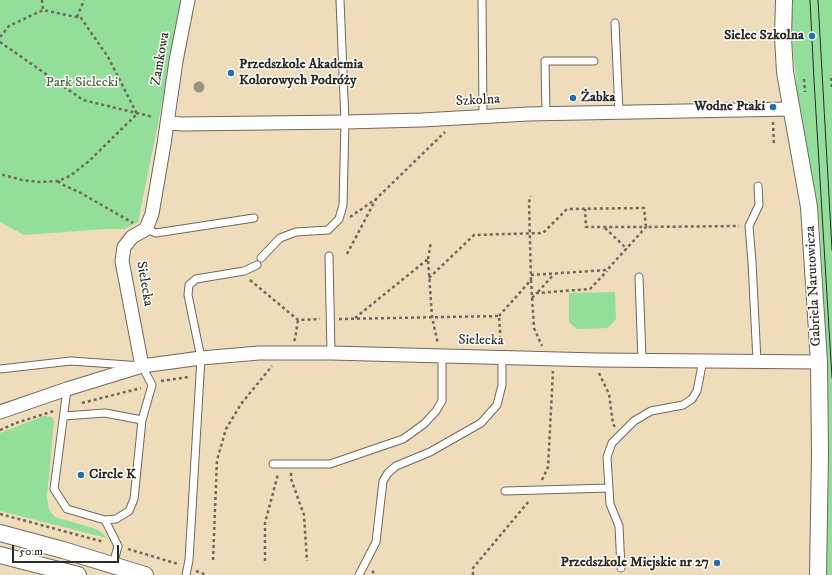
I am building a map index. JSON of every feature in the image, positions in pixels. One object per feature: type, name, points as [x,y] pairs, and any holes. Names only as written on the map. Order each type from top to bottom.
[{"type":"street","name":"Zamkowa","points":[[167,123],[176,60],[188,0]]},
{"type":"street","name":"Gabriela Narutowicza","points":[[784,0],[783,37],[785,72],[809,207],[819,362],[820,454],[818,575]]},
{"type":"street","name":"Szkolna","points":[[167,123],[345,122],[546,114],[791,109]]},
{"type":"street","points":[[141,227],[152,214],[167,123]]},
{"type":"street","name":"Sielecka","points":[[141,227],[124,247],[122,260],[142,366]]},
{"type":"street","name":"Sielecka","points":[[0,412],[67,389],[142,366],[201,358],[260,353],[331,353],[597,360],[819,362]]},
{"type":"street","points":[[0,533],[63,550],[144,575]]},
{"type":"street","points":[[0,555],[77,575]]},
{"type":"lane","points":[[261,258],[280,238],[296,232],[328,230],[339,219],[342,205],[345,122],[340,0]]},
{"type":"lane","points":[[482,0],[483,116]]},
{"type":"lane","points":[[615,23],[619,113]]},
{"type":"lane","points":[[546,114],[545,61],[594,61]]},
{"type":"lane","points":[[757,361],[749,226],[759,205],[758,186]]},
{"type":"lane","points":[[141,227],[156,233],[254,218]]},
{"type":"lane","points":[[329,256],[331,353]]},
{"type":"lane","points":[[186,575],[201,358],[188,295],[189,285],[196,279],[244,271],[257,265]]},
{"type":"lane","points":[[639,277],[642,360]]},
{"type":"lane","points":[[273,464],[330,464],[404,439],[419,428],[436,410],[442,401],[442,356]]},
{"type":"lane","points":[[359,575],[376,542],[383,481],[388,473],[396,466],[430,452],[481,423],[497,404],[502,385],[502,357]]},
{"type":"lane","points":[[621,568],[619,526],[610,504],[607,457],[612,443],[634,421],[651,411],[683,405],[692,399],[697,391],[703,360]]},
{"type":"lane","points":[[0,370],[71,361],[142,366],[152,385],[142,420],[134,499],[129,511],[116,519],[105,520],[67,509],[54,489],[67,389]]},
{"type":"lane","points":[[64,416],[105,413],[142,420]]},
{"type":"lane","points":[[505,491],[609,488]]},
{"type":"lane","points":[[105,520],[118,546],[113,565]]},
{"type":"path","points":[[42,0],[43,10]]},
{"type":"path","points":[[76,17],[84,0]]},
{"type":"path","points":[[0,37],[9,26],[43,10],[81,18],[108,57],[137,114]]},
{"type":"path","points":[[0,42],[83,100],[153,117]]},
{"type":"path","points":[[831,78],[832,90]]},
{"type":"path","points":[[773,110],[774,146]]},
{"type":"path","points":[[0,174],[22,180],[40,182],[58,180],[70,176],[89,161],[137,114]]},
{"type":"path","points":[[339,219],[348,218],[376,198],[447,130]]},
{"type":"path","points":[[58,180],[61,184],[79,192],[141,227]]},
{"type":"path","points":[[473,575],[474,568],[537,491],[548,467],[553,369],[534,328],[529,202],[532,196]]},
{"type":"path","points":[[347,254],[376,198]]},
{"type":"path","points":[[429,278],[474,235],[543,233],[567,209],[644,208],[646,227],[590,289],[538,293]]},
{"type":"path","points":[[585,209],[586,227],[749,226]]},
{"type":"path","points":[[604,227],[627,249]]},
{"type":"path","points":[[431,242],[428,259],[432,317],[442,356]]},
{"type":"path","points":[[354,318],[428,259]]},
{"type":"path","points":[[531,275],[607,270]]},
{"type":"path","points":[[244,271],[246,276],[298,320],[499,316]]},
{"type":"path","points":[[532,298],[554,274]]},
{"type":"path","points":[[502,357],[499,316],[531,280]]},
{"type":"path","points":[[213,560],[217,460],[226,428],[241,404],[295,339],[298,320]]},
{"type":"path","points":[[597,360],[598,369],[609,394],[613,424],[620,434]]},
{"type":"path","points":[[16,423],[65,408],[152,385],[163,380],[200,376]]},
{"type":"path","points":[[265,561],[265,523],[281,464]]},
{"type":"path","points":[[291,464],[291,479],[304,515],[307,561]]},
{"type":"green space","name":"Park Sielecki","points":[[0,0],[183,0],[138,222],[124,229],[24,235],[0,222]]},
{"type":"green space","points":[[793,0],[832,0],[832,575],[825,575],[827,536],[827,375],[820,225],[811,169],[799,115],[791,25]]},
{"type":"green space","points":[[615,292],[616,319],[608,328],[577,329],[569,322],[569,293]]},
{"type":"green space","points":[[44,416],[52,417],[54,421],[47,496],[49,510],[55,517],[96,529],[107,538],[0,511],[0,433]]},
{"type":"tram line","points":[[810,0],[832,378]]},
{"type":"tram line","points":[[818,0],[832,250]]},
{"type":"place","name":"Sielec Szkolna","points":[[812,36]]},
{"type":"place","name":"Przedszkole Akademia Kolorowych Podróży","points":[[231,73]]},
{"type":"place","name":"Żabka","points":[[573,98]]},
{"type":"place","name":"Wodne Ptaki","points":[[773,107]]},
{"type":"place","name":"Circle K","points":[[81,475]]},
{"type":"place","name":"Przedszkole Miejskie nr 27","points":[[717,563]]}]
